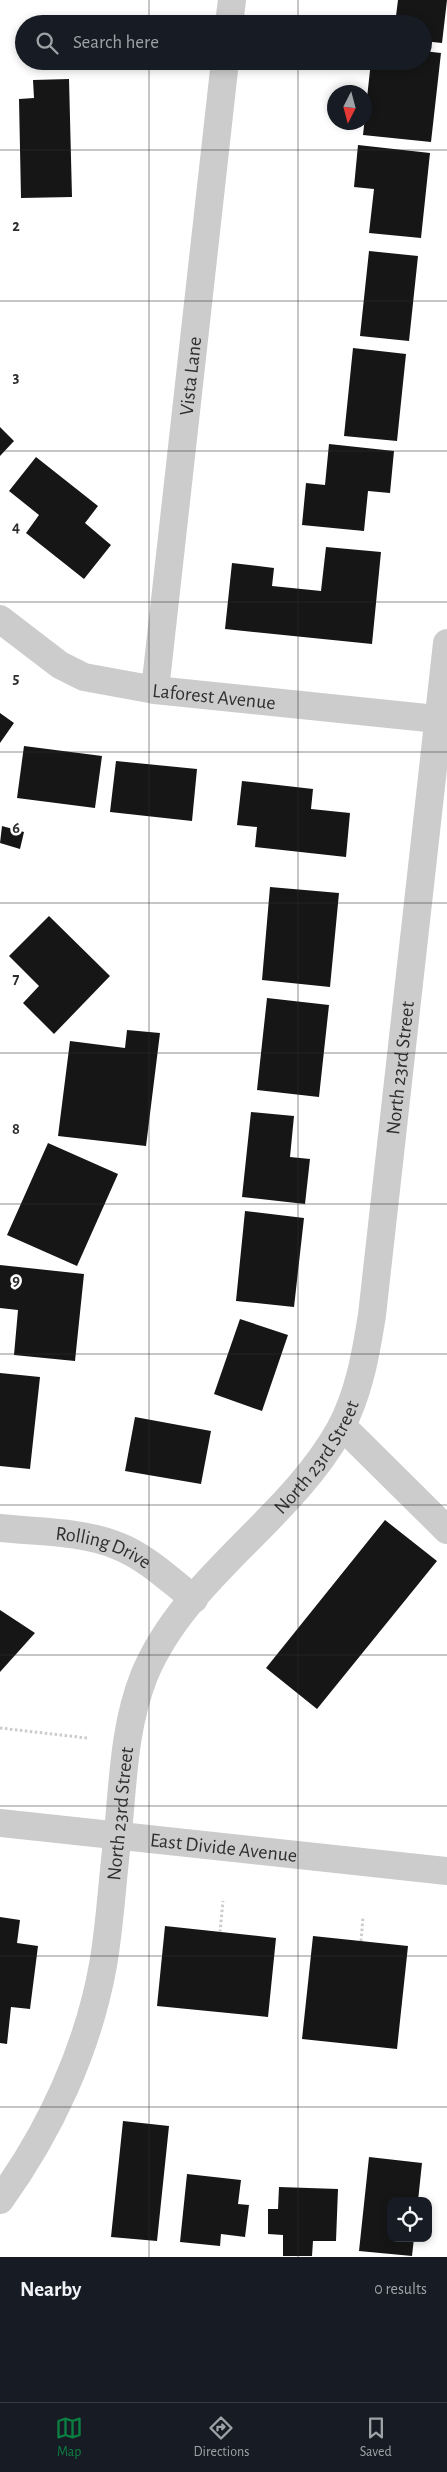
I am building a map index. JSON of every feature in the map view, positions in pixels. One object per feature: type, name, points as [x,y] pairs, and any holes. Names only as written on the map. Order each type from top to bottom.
[{"type":"street","points":[[231,15],[232,0]]},
{"type":"street","name":"Vista Lane","points":[[155,690],[224,70]]},
{"type":"street","name":"Laforest Avenue","points":[[0,619],[60,665],[84,677],[155,690],[443,720]]},
{"type":"street","name":"North 23rd Street","points":[[0,2200],[48,2120],[72,2071],[85,2036],[103,1966],[128,1734],[134,1705],[144,1676],[159,1646],[194,1599],[292,1496],[327,1450],[342,1426],[361,1373],[372,1314],[443,720],[447,643]]},
{"type":"street","points":[[342,1426],[447,1530]]},
{"type":"street","name":"Rolling Drive","points":[[0,1528],[89,1537],[118,1546],[144,1559],[194,1599]]},
{"type":"street","name":"East Divide Avenue","points":[[0,1824],[447,1872]]},
{"type":"path","points":[[0,1728],[87,1738]]},
{"type":"path","points":[[220,1932],[223,1902]]},
{"type":"path","points":[[361,1941],[363,1917]]},
{"type":"building","points":[[398,0],[447,0],[442,43],[432,42],[432,15],[396,15]]},
{"type":"building","points":[[432,52],[441,53],[431,142],[363,135],[364,130],[372,130],[372,85],[368,85],[370,70],[432,70]]},
{"type":"building","points":[[69,79],[72,197],[21,198],[19,99],[34,98],[33,80]]},
{"type":"building","points":[[358,145],[430,153],[421,238],[369,233],[374,189],[354,187]]},
{"type":"building","points":[[369,251],[418,256],[409,341],[360,336]]},
{"type":"building","points":[[353,348],[406,354],[397,441],[344,436]]},
{"type":"building","points":[[0,427],[14,441],[0,456]]},
{"type":"building","points":[[329,444],[394,451],[390,493],[368,491],[364,531],[302,525],[306,483],[325,485]]},
{"type":"building","points":[[36,457],[98,506],[85,523],[111,545],[84,579],[26,533],[39,515],[9,491]]},
{"type":"building","points":[[326,547],[381,552],[372,644],[225,629],[232,563],[274,568],[272,586],[321,591]]},
{"type":"building","points":[[0,713],[14,723],[0,743]]},
{"type":"building","points":[[24,746],[102,756],[95,808],[17,798]]},
{"type":"building","points":[[116,761],[197,769],[192,821],[110,812]]},
{"type":"building","points":[[242,781],[313,789],[311,809],[350,813],[346,857],[255,847],[257,827],[237,825]]},
{"type":"building","points":[[2,826],[24,832],[20,849],[0,843]]},
{"type":"building","points":[[270,887],[339,893],[330,987],[262,980]]},
{"type":"building","points":[[49,916],[110,976],[54,1034],[23,1003],[39,986],[9,956]]},
{"type":"building","points":[[267,998],[329,1005],[319,1097],[257,1090]]},
{"type":"building","points":[[127,1030],[160,1033],[146,1146],[58,1136],[70,1041],[125,1048]]},
{"type":"building","points":[[251,1112],[294,1116],[290,1157],[310,1159],[305,1204],[242,1197]]},
{"type":"building","points":[[48,1143],[118,1174],[77,1266],[7,1235]]},
{"type":"building","points":[[245,1211],[304,1218],[294,1307],[236,1301]]},
{"type":"building","points":[[0,1265],[84,1274],[75,1361],[14,1355],[18,1310],[0,1308]]},
{"type":"building","points":[[240,1319],[288,1335],[262,1411],[214,1394]]},
{"type":"building","points":[[0,1373],[40,1377],[30,1469],[0,1466]]},
{"type":"building","points":[[135,1417],[211,1431],[201,1484],[125,1471]]},
{"type":"building","points":[[385,1520],[437,1561],[317,1709],[266,1668]]},
{"type":"building","points":[[0,1610],[35,1633],[0,1672]]},
{"type":"building","points":[[0,1917],[20,1920],[17,1943],[38,1946],[30,2009],[11,2007],[7,2044],[0,2043]]},
{"type":"building","points":[[165,1926],[276,1938],[268,2017],[157,2006]]},
{"type":"building","points":[[313,1936],[408,1946],[397,2049],[302,2039]]},
{"type":"building","points":[[123,2121],[169,2126],[157,2241],[111,2237]]},
{"type":"building","points":[[369,2157],[422,2163],[418,2197],[387,2197],[387,2242],[414,2242],[412,2256],[359,2251]]},
{"type":"building","points":[[187,2174],[241,2180],[238,2204],[249,2205],[245,2237],[221,2234],[220,2246],[180,2242]]},
{"type":"building","points":[[279,2187],[338,2189],[336,2241],[313,2241],[312,2256],[283,2256],[283,2235],[268,2234],[268,2209],[278,2209]]}]
